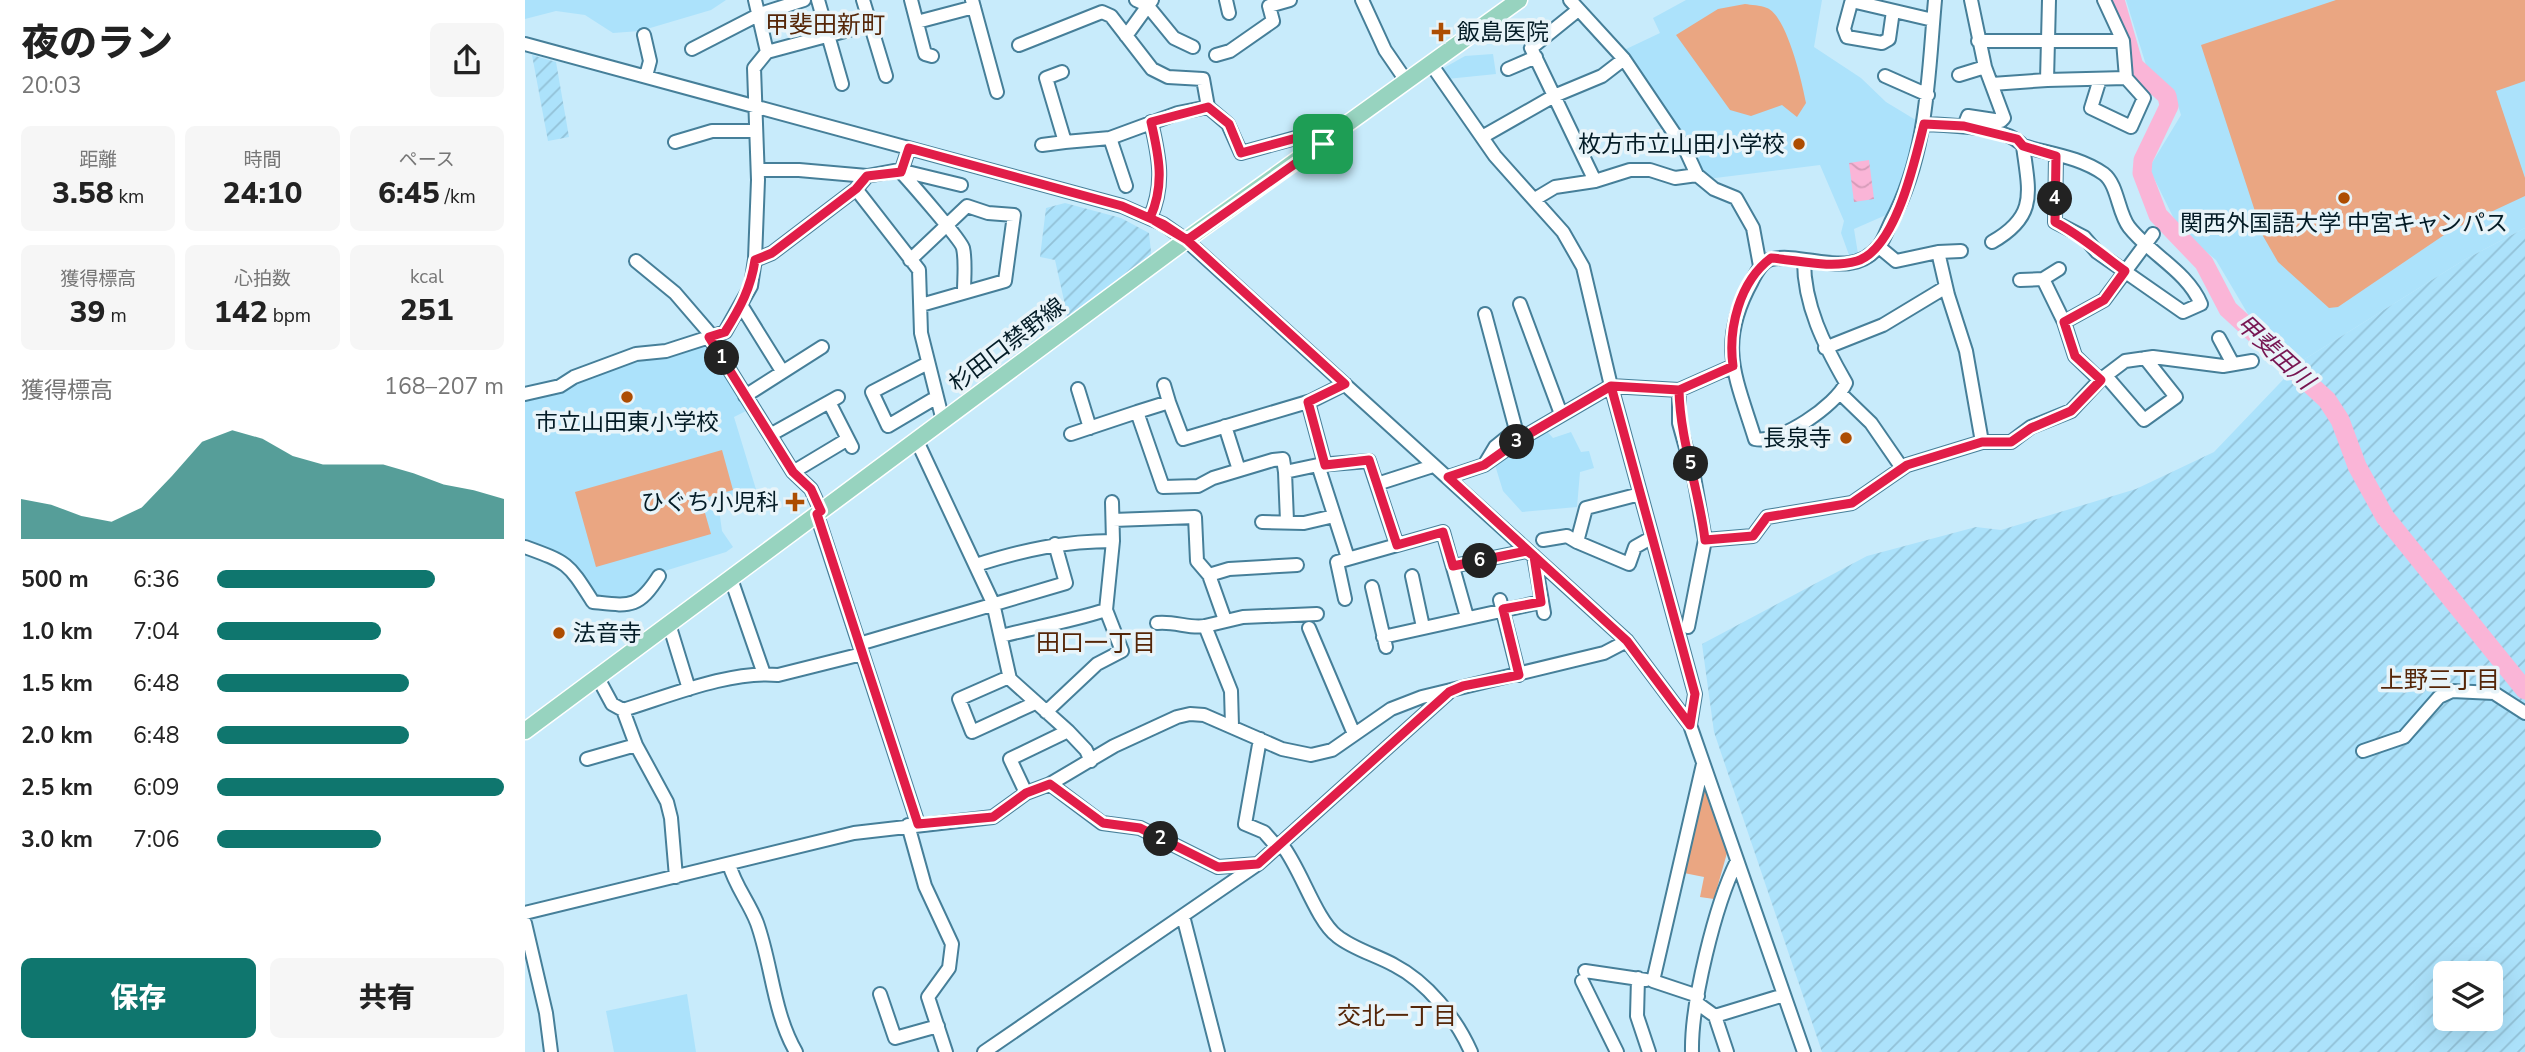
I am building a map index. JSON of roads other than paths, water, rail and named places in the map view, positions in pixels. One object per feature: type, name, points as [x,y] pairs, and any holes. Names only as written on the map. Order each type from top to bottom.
[{"type":"main road","name":"杉田口禁野線","points":[[525,731],[1187,240],[1519,0]]},
{"type":"street","points":[[754,0],[760,14],[767,52]]},
{"type":"street","points":[[692,49],[760,14],[804,0]]},
{"type":"street","points":[[818,0],[842,84]]},
{"type":"street","points":[[863,0],[886,76]]},
{"type":"street","points":[[911,0],[925,54],[932,56]]},
{"type":"street","points":[[1216,55],[1230,51],[1273,21],[1269,6],[1290,0]]},
{"type":"street","points":[[1362,0],[1385,50],[1407,82]]},
{"type":"street","points":[[1804,261],[1804,287],[1825,348],[1846,383],[1841,394],[1798,426],[1763,441],[1755,439],[1733,366],[1730,347],[1734,317],[1760,266],[1771,258],[1804,261],[1832,265],[1859,260],[1878,247],[1906,195],[1924,124],[1935,0],[1948,0]]},
{"type":"street","points":[[1964,126],[1968,116],[2001,121],[2004,118],[1985,67],[1971,0]]},
{"type":"street","points":[[2047,80],[2049,0]]},
{"type":"street","points":[[2100,79],[2091,108],[2131,127],[2144,98],[2126,78],[2123,41],[2104,0]]},
{"type":"street","points":[[1126,36],[1145,2],[1174,38],[1193,47]]},
{"type":"street","points":[[917,22],[973,4],[997,92]]},
{"type":"street","points":[[1595,181],[1531,48],[1574,5],[1624,59],[1686,151],[1697,175],[1714,189],[1736,198],[1753,228],[1760,266]]},
{"type":"street","points":[[1893,11],[1933,20]]},
{"type":"street","points":[[1019,45],[1098,12],[1111,16],[1152,69],[1167,77],[1203,79],[1208,107],[1229,124],[1241,153],[1311,134],[1323,144]]},
{"type":"street","points":[[525,394],[559,386],[574,377],[636,354],[666,351],[725,332],[751,286],[755,260],[758,170],[754,68],[767,52],[870,24]]},
{"type":"street","points":[[644,35],[650,61],[646,76]]},
{"type":"street","points":[[1978,41],[2123,41]]},
{"type":"street","points":[[525,44],[1122,206],[1150,218],[1187,240],[1627,641],[1690,725],[1804,1052]]},
{"type":"street","points":[[1508,69],[1536,57]]},
{"type":"street","points":[[1482,137],[1554,96],[1602,76],[1624,59]]},
{"type":"street","points":[[1431,64],[1495,156],[1563,232],[1583,267],[1651,538],[1681,628],[1695,694],[1690,725]]},
{"type":"street","points":[[1959,75],[1985,67]]},
{"type":"street","points":[[1062,72],[1040,79],[1065,142]]},
{"type":"street","points":[[1885,76],[1928,95]]},
{"type":"street","points":[[1992,84],[2126,78]]},
{"type":"street","points":[[1042,145],[1110,138],[1151,122],[1208,107]]},
{"type":"street","points":[[1150,218],[1160,197],[1158,152],[1151,122]]},
{"type":"street","points":[[1924,124],[1964,126],[2017,139],[2023,146],[2084,162],[2107,176],[2126,224],[2145,246],[2194,287],[2206,303],[2183,312],[2097,252],[2084,237],[2055,222],[2056,156]]},
{"type":"street","points":[[674,142],[712,131],[755,131]]},
{"type":"street","points":[[1110,138],[1126,186]]},
{"type":"street","points":[[1992,242],[2021,221],[2030,198],[2023,146]]},
{"type":"street","points":[[901,172],[909,148]]},
{"type":"street","points":[[758,170],[799,170],[867,176],[901,172],[961,185]]},
{"type":"street","points":[[1535,199],[1555,187],[1595,181],[1630,170],[1650,170],[1675,178],[1697,175]]},
{"type":"street","points":[[901,172],[946,228],[960,239],[964,250],[964,292]]},
{"type":"street","points":[[755,260],[772,253],[856,189],[867,176]]},
{"type":"street","points":[[856,189],[919,270],[921,333],[943,421]]},
{"type":"street","points":[[910,260],[967,206],[988,213],[1014,215],[1005,281],[921,305]]},
{"type":"street","points":[[2064,322],[2104,300],[2153,234]]},
{"type":"street","points":[[1878,247],[1896,261],[1954,248],[1961,251]]},
{"type":"street","points":[[1938,252],[1966,351],[1982,442]]},
{"type":"street","points":[[636,261],[675,293],[711,337],[793,472],[811,489],[913,824],[926,886],[952,944],[949,968],[928,997],[946,1052]]},
{"type":"street","points":[[2020,280],[2043,279],[2059,269]]},
{"type":"street","points":[[2043,279],[2064,322],[2075,356],[2103,378],[2144,420],[2176,397],[2145,358]]},
{"type":"street","points":[[1825,348],[1883,325],[1946,287]]},
{"type":"street","points":[[1520,304],[1561,414]]},
{"type":"street","points":[[741,305],[782,370]]},
{"type":"street","points":[[1484,465],[1495,447],[1516,430],[1485,314]]},
{"type":"street","points":[[2219,338],[2232,364]]},
{"type":"street","points":[[745,396],[822,347]]},
{"type":"street","points":[[1705,540],[1753,536],[1767,517],[1852,503],[1902,468],[1982,442],[2011,442],[2031,428],[2071,411],[2103,378],[2125,361],[2145,358],[2223,366],[2252,361]]},
{"type":"street","points":[[928,363],[872,392],[888,426],[937,397]]},
{"type":"street","points":[[1448,477],[1484,465],[1561,414],[1611,386],[1679,390],[1733,366]]},
{"type":"street","points":[[1164,385],[1183,439],[1308,402],[1345,384]]},
{"type":"street","points":[[1078,389],[1090,428]]},
{"type":"street","points":[[1679,390],[1679,423],[1694,477],[1705,540],[1681,628]]},
{"type":"street","points":[[1841,394],[1871,423],[1902,468]]},
{"type":"street","points":[[770,435],[833,399],[850,443],[793,472]]},
{"type":"street","points":[[1071,434],[1169,402]]},
{"type":"street","points":[[1308,402],[1334,516],[1348,558]]},
{"type":"street","points":[[1137,412],[1163,487],[1198,486],[1239,470],[1283,460],[1287,521]]},
{"type":"street","points":[[1225,426],[1239,470]]},
{"type":"street","points":[[917,441],[993,603],[1009,677],[1068,731],[1086,750],[1091,761]]},
{"type":"street","points":[[1285,472],[1369,460],[1397,545]]},
{"type":"street","points":[[1377,484],[1433,466]]},
{"type":"street","points":[[1577,542],[1586,508],[1640,494]]},
{"type":"street","points":[[1046,712],[1097,664],[1122,651],[1106,610],[1113,541],[1112,502]]},
{"type":"street","points":[[1262,522],[1304,523],[1334,516]]},
{"type":"street","points":[[1113,520],[1195,517],[1197,561],[1209,575],[1225,620]]},
{"type":"street","points":[[1345,599],[1337,562],[1443,532],[1467,617]]},
{"type":"street","points":[[1543,540],[1567,536],[1629,564],[1635,547],[1651,538]]},
{"type":"street","points":[[977,565],[1024,550],[1055,544],[1113,541]]},
{"type":"street","points":[[623,710],[689,689],[764,674],[778,675],[993,603],[1066,583],[1055,544]]},
{"type":"street","points":[[525,547],[562,560],[578,577],[593,602],[625,606],[638,602],[659,576]]},
{"type":"street","points":[[1453,566],[1530,553]]},
{"type":"street","points":[[1372,587],[1384,642],[1423,627],[1467,617],[1501,605],[1543,607],[1530,553]]},
{"type":"street","points":[[1209,575],[1229,569],[1256,572],[1297,565]]},
{"type":"street","points":[[1412,576],[1423,627]]},
{"type":"street","points":[[731,579],[764,674]]},
{"type":"street","points":[[1501,605],[1519,675]]},
{"type":"street","points":[[1001,636],[1045,625],[1058,625],[1106,610]]},
{"type":"street","points":[[1157,623],[1174,621],[1195,628],[1225,620],[1317,614]]},
{"type":"street","points":[[669,624],[689,689]]},
{"type":"street","points":[[1205,626],[1231,691],[1232,726]]},
{"type":"street","points":[[1310,628],[1354,734]]},
{"type":"street","points":[[525,913],[729,864],[778,849],[913,824],[993,817],[1026,793],[1050,784],[1114,746],[1190,714],[1204,715],[1282,749],[1311,755],[1332,750],[1391,709],[1422,697],[1604,653],[1627,641]]},
{"type":"street","points":[[1009,677],[959,699],[972,732],[1035,703]]},
{"type":"street","points":[[598,678],[612,704],[623,710],[636,745],[667,802],[676,877]]},
{"type":"street","points":[[2363,751],[2404,737],[2439,697],[2452,691],[2494,693],[2525,713]]},
{"type":"street","points":[[984,1052],[1280,847],[1449,692]]},
{"type":"street","points":[[1026,793],[1010,760],[1068,731]]},
{"type":"street","points":[[1260,739],[1245,824],[1264,832],[1296,865],[1327,926],[1338,937],[1397,966],[1426,986],[1471,1052]]},
{"type":"street","points":[[587,759],[636,745]]},
{"type":"street","points":[[1653,981],[1703,763]]},
{"type":"street","points":[[1050,784],[1103,823],[1140,828],[1218,867],[1258,864]]},
{"type":"street","points":[[1692,1052],[1697,1000],[1723,888],[1737,861]]},
{"type":"street","points":[[729,864],[733,878],[757,922],[771,985],[796,1052]]},
{"type":"street","points":[[1183,916],[1218,1052]]},
{"type":"street","points":[[525,923],[546,1013],[551,1052]]},
{"type":"street","points":[[1613,1050],[1584,976],[1653,981],[1697,1000],[1715,1016],[1727,1052]]},
{"type":"street","points":[[1638,978],[1637,1016],[1649,1052]]},
{"type":"street","points":[[880,994],[895,1038],[938,1026]]},
{"type":"street","points":[[1715,1016],[1784,996]]},
{"type":"water","points":[[1869,160],[1874,199],[1854,202],[1849,163]]},
{"type":"waterway","name":"甲斐田川","points":[[2115,0],[2134,66],[2167,96],[2169,106],[2143,160],[2142,173],[2158,215],[2204,263],[2228,309],[2327,400],[2340,420],[2357,466],[2385,517],[2525,690]]},
{"type":"place","name":"飯島医院","points":[[1441,32]]},
{"type":"place","name":"枚方市立山田小学校","points":[[1799,144]]},
{"type":"place","name":"関西外国語大学 中宮キャンパス","points":[[2344,198]]},
{"type":"place","name":"市立山田東小学校","points":[[627,397]]},
{"type":"place","name":"長泉寺","points":[[1846,438]]},
{"type":"place","name":"ひぐち小児科","points":[[795,502]]},
{"type":"place","name":"法音寺","points":[[559,633]]},
{"type":"district","name":"甲斐田新町","points":[[825,25]]},
{"type":"district","name":"田口一丁目","points":[[1096,643]]},
{"type":"district","name":"上野三丁目","points":[[2440,680]]},
{"type":"district","name":"交北一丁目","points":[[1397,1016]]}]
